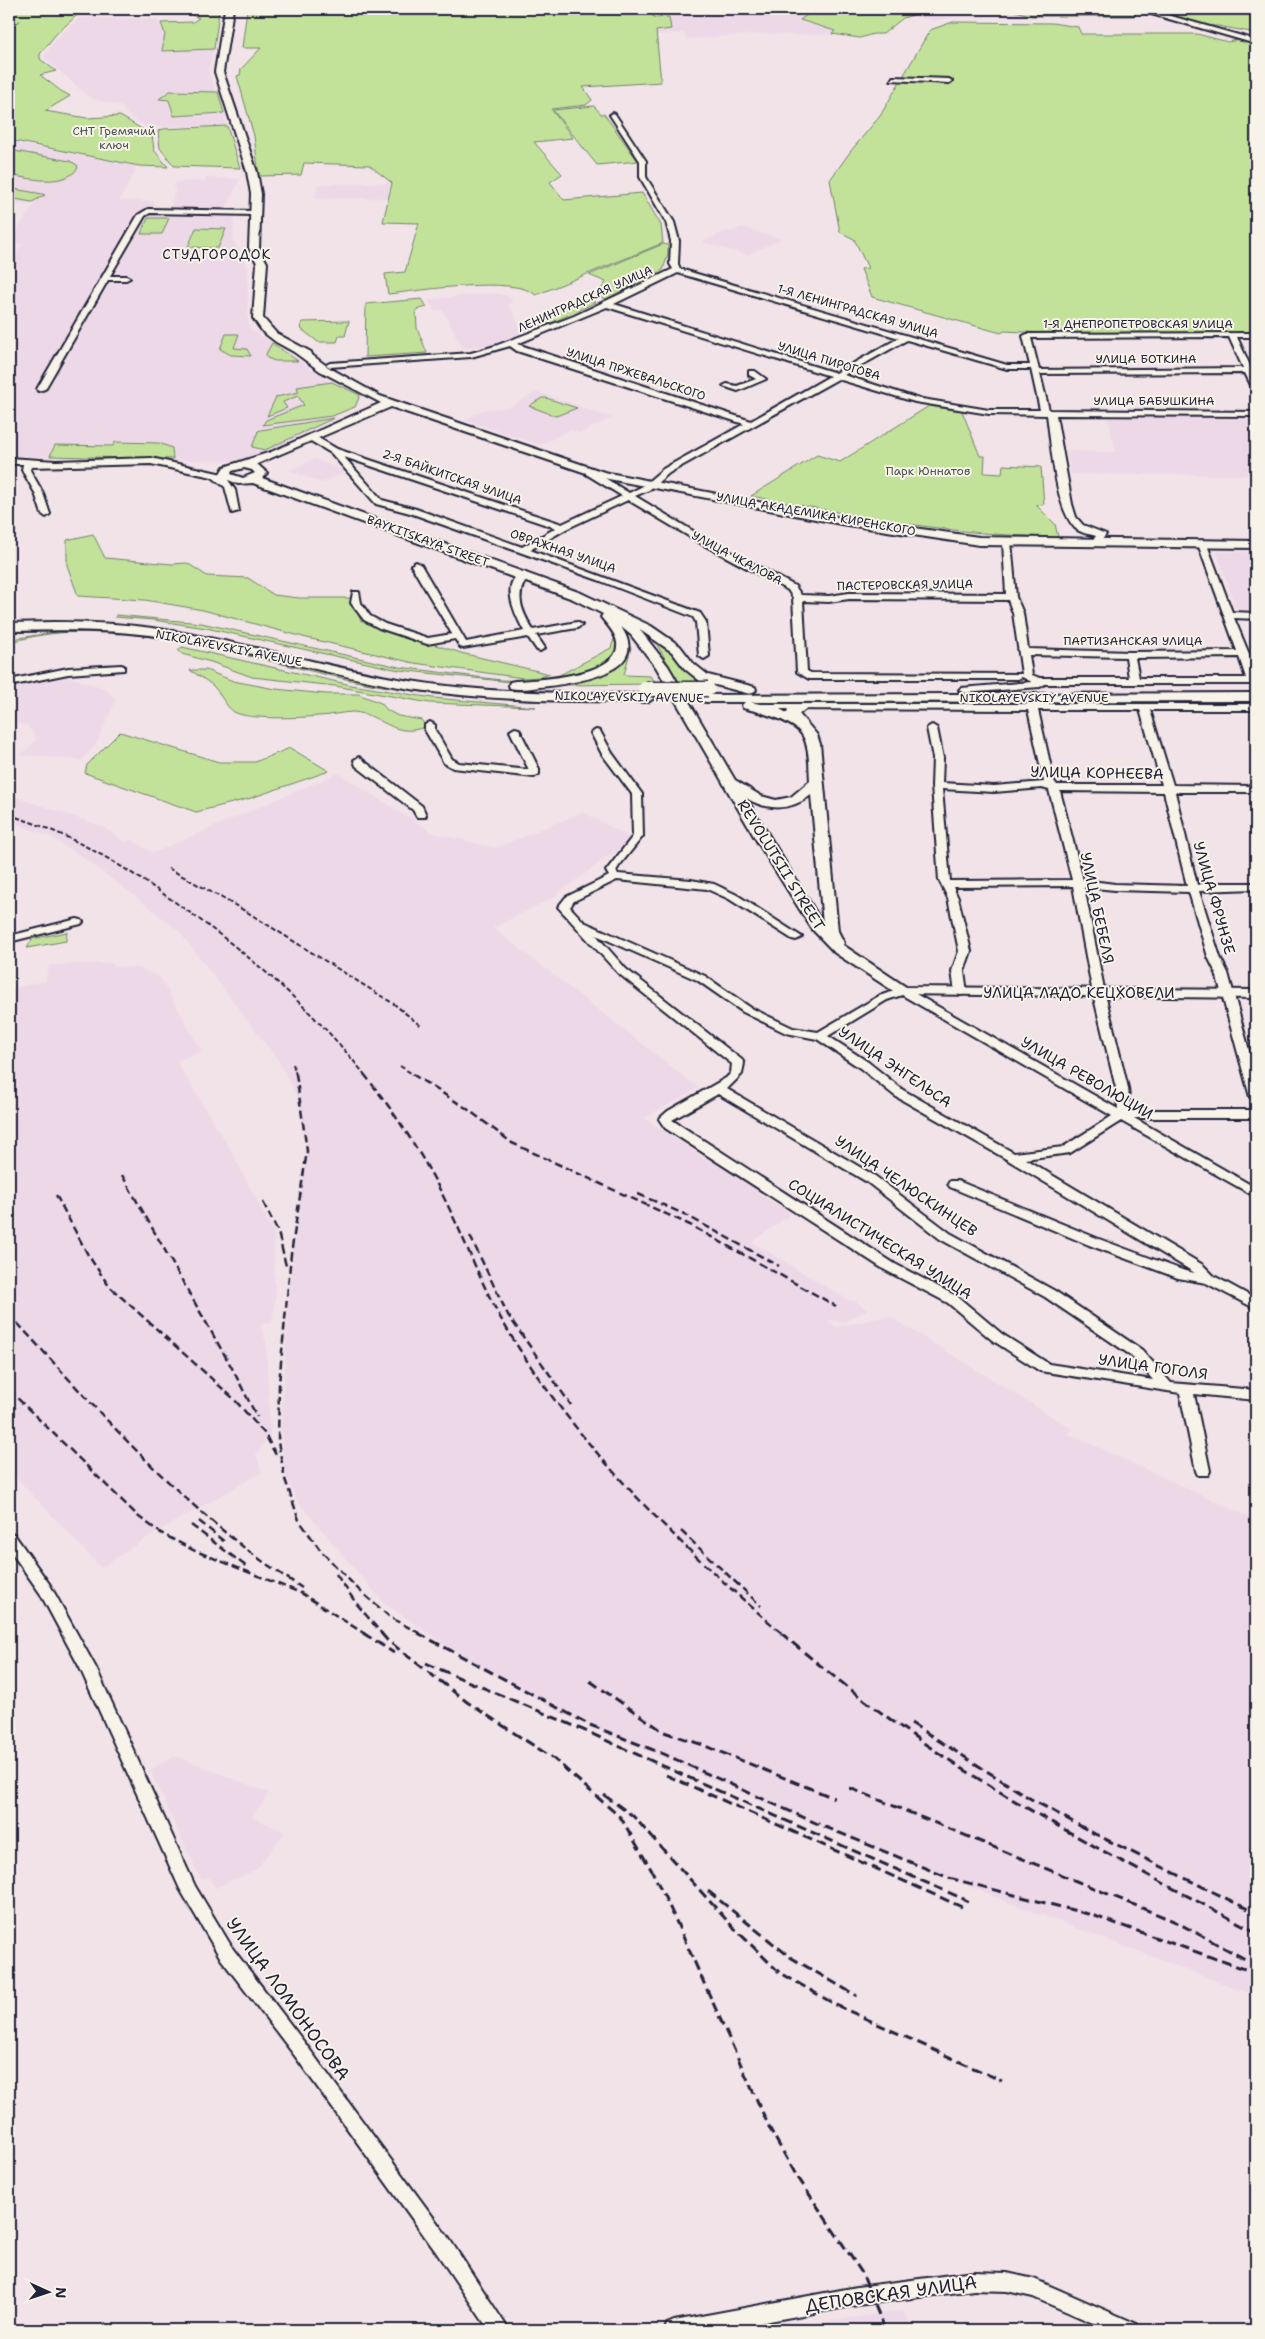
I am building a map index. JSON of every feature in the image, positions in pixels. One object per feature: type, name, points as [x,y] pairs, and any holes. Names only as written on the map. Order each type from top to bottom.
[{"type":"main road","name":"УЛИЦА АКАДЕМИКА КИРЕНСКОГО","points":[[229,9],[219,72],[252,172],[256,194],[254,248],[262,263],[258,318],[264,329],[297,349],[324,369],[390,403],[589,472],[841,520],[979,541],[1008,543],[1256,544]]},
{"type":"main road","points":[[1138,9],[1256,42]]},
{"type":"main road","name":"УЛИЦА АКАДЕМИКА КИРЕНСКОГО","points":[[297,349],[384,395],[390,403]]},
{"type":"main road","points":[[275,454],[256,473],[238,481],[229,472],[275,454],[390,403]]},
{"type":"main road","points":[[244,465],[256,473]]},
{"type":"main road","name":"BAYKITSKAYA STREET","points":[[256,473],[524,575],[600,607]]},
{"type":"main road","points":[[504,686],[559,683],[586,676],[616,662],[624,650],[623,639],[600,607]]},
{"type":"main road","points":[[600,607],[647,629],[676,649],[689,666],[704,678],[750,690]]},
{"type":"main road","name":"REVOLUTSII STREET","points":[[600,607],[620,619],[646,644],[673,683],[725,776],[817,926],[840,950],[903,991]]},
{"type":"main road","points":[[9,618],[52,620]]},
{"type":"main road","name":"NIKOLAYEVSKIY AVENUE","points":[[9,622],[112,620],[165,625],[376,670],[446,681],[647,694]]},
{"type":"main road","name":"NIKOLAYEVSKIY AVENUE","points":[[9,628],[78,626],[113,628],[186,637],[424,687],[512,696],[707,694],[1256,697]]},
{"type":"main road","points":[[9,639],[41,631],[113,628]]},
{"type":"main road","name":"NIKOLAYEVSKIY AVENUE","points":[[707,694],[750,690],[964,690],[1255,684]]},
{"type":"main road","points":[[707,694],[773,711],[800,725]]},
{"type":"main road","points":[[801,708],[793,711],[793,715],[810,735],[813,744],[815,783],[831,931],[840,950]]},
{"type":"main road","points":[[725,776],[754,799],[762,803],[775,805],[794,802],[805,796],[815,783]]},
{"type":"main road","name":"УЛИЦА ЛАДО КЕЦХОВЕЛИ","points":[[903,991],[1256,994]]},
{"type":"street","points":[[894,79],[949,81]]},
{"type":"street","points":[[613,115],[643,161],[643,177],[670,222],[675,241],[674,264],[677,270]]},
{"type":"street","points":[[42,389],[142,215],[148,211],[255,213]]},
{"type":"street","name":"ЛЕНИНГРАДСКАЯ УЛИЦА","points":[[330,365],[471,355],[512,344],[606,304],[677,270]]},
{"type":"street","name":"1-Я ЛЕНИНГРАДСКАЯ УЛИЦА","points":[[677,270],[1007,367],[1035,369]]},
{"type":"street","points":[[106,278],[126,278]]},
{"type":"street","name":"УЛИЦА ПИРОГОВА","points":[[606,304],[923,401],[990,412],[1048,412]]},
{"type":"street","points":[[1232,335],[1253,370],[1256,387]]},
{"type":"street","name":"1-Я ДНЕПРОПЕТРОВСКАЯ УЛИЦА","points":[[1035,369],[1027,336],[1256,335]]},
{"type":"street","points":[[522,551],[563,527],[629,496],[650,484],[666,471],[907,337]]},
{"type":"street","name":"УЛИЦА ПРЖЕВАЛЬСКОГО","points":[[512,344],[520,349],[753,424]]},
{"type":"street","points":[[1035,369],[1048,412],[1067,506],[1076,525],[1084,530],[1102,534],[1095,544]]},
{"type":"street","name":"УЛИЦА БОТКИНА","points":[[1035,369],[1253,370]]},
{"type":"street","points":[[727,386],[738,389],[762,379],[752,373]]},
{"type":"street","name":"УЛИЦА БАБУШКИНА","points":[[1048,412],[1256,414]]},
{"type":"street","points":[[312,438],[334,451]]},
{"type":"street","name":"ОВРАЖНАЯ УЛИЦА","points":[[334,451],[379,502],[413,511],[601,578],[697,615],[701,622],[704,656]]},
{"type":"street","name":"2-Я БАЙКИТСКАЯ УЛИЦА","points":[[334,451],[445,486],[466,495],[563,527]]},
{"type":"street","points":[[9,461],[56,464],[151,461],[221,479],[231,488],[235,511]]},
{"type":"street","points":[[35,463],[28,465],[26,470],[39,492],[46,514]]},
{"type":"street","points":[[201,473],[229,472]]},
{"type":"street","name":"УЛИЦА ЧКАЛОВА","points":[[589,472],[705,542],[792,588],[798,598]]},
{"type":"street","points":[[1008,543],[1012,596],[1018,613],[1022,652],[1021,675]]},
{"type":"street","points":[[798,598],[802,672],[809,676],[1021,675],[1038,681],[1255,684],[1203,544]]},
{"type":"street","points":[[416,565],[463,645],[577,625]]},
{"type":"street","points":[[524,575],[519,580],[515,597],[518,611],[540,648]]},
{"type":"street","points":[[356,594],[356,603],[367,618],[382,626],[427,641],[457,636]]},
{"type":"street","name":"ПАСТЕРОВСКАЯ УЛИЦА","points":[[798,598],[829,599],[849,596],[1012,596]]},
{"type":"street","points":[[1229,615],[1256,616]]},
{"type":"street","name":"ПАРТИЗАНСКАЯ УЛИЦА","points":[[1022,652],[1130,655],[1244,654]]},
{"type":"street","points":[[1130,655],[1135,682]]},
{"type":"street","points":[[9,682],[68,670],[121,668]]},
{"type":"street","points":[[964,690],[1035,684],[1135,682]]},
{"type":"street","points":[[757,706],[801,708],[1256,707]]},
{"type":"street","name":"УЛИЦА ФРУНЗЕ","points":[[1144,707],[1169,790],[1193,889],[1227,994],[1256,1097]]},
{"type":"street","name":"УЛИЦА БЕБЕЛЯ","points":[[1033,708],[1049,782],[1054,788],[1078,883],[1099,994],[1122,1088],[1123,1115]]},
{"type":"street","points":[[430,724],[430,730],[448,761],[457,766],[534,774],[534,768],[515,732]]},
{"type":"street","points":[[932,728],[938,758],[937,786],[944,880],[947,884],[965,952],[958,971],[961,992]]},
{"type":"street","points":[[596,734],[607,754],[637,794],[638,799],[638,836],[614,865],[612,871],[615,877]]},
{"type":"street","points":[[359,760],[360,764],[418,808],[421,816]]},
{"type":"street","name":"УЛИЦА КОРНЕЕВА","points":[[937,786],[994,789],[1042,786],[1054,788],[1169,790],[1256,789]]},
{"type":"street","points":[[717,1088],[734,1077],[738,1072],[738,1063],[622,971],[565,910],[565,904],[570,899],[615,877],[710,886],[796,937]]},
{"type":"street","points":[[947,884],[1078,883],[1115,887],[1193,889],[1205,886],[1256,886]]},
{"type":"street","name":"УЛИЦА ЭНГЕЛЬСА","points":[[576,921],[701,978],[748,1010],[790,1031],[820,1036],[864,1065],[899,1093],[1012,1157],[1198,1268],[1209,1280]]},
{"type":"street","points":[[9,940],[77,922]]},
{"type":"street","points":[[820,1036],[883,998],[903,991]]},
{"type":"street","name":"УЛИЦА РЕВОЛЮЦИИ","points":[[903,991],[1123,1115],[1256,1193]]},
{"type":"street","name":"СОЦИАЛИСТИЧЕСКАЯ УЛИЦА","points":[[717,1088],[673,1111],[665,1119],[669,1125],[890,1267],[953,1300],[998,1337],[1045,1368]]},
{"type":"street","name":"УЛИЦА ЧЕЛЮСКИНЦЕВ","points":[[717,1088],[849,1165],[945,1236],[1050,1294],[1137,1353],[1167,1387]]},
{"type":"street","points":[[1012,1157],[1066,1150],[1123,1115],[1256,1114]]},
{"type":"street","name":"УЛИЦА ЭНГЕЛЬСА","points":[[954,1184],[1094,1242],[1184,1275],[1209,1280],[1256,1304]]},
{"type":"street","name":"УЛИЦА ГОГОЛЯ","points":[[1045,1368],[1167,1387],[1256,1395]]},
{"type":"street","points":[[1186,1389],[1204,1471]]},
{"type":"street","name":"УЛИЦА ЛОМОНОСОВА","points":[[9,1538],[53,1603],[88,1668],[188,1889],[227,1954],[301,2050],[500,2330]]},
{"type":"street","name":"ДЕПОВСКАЯ УЛИЦА","points":[[674,2330],[857,2296],[974,2281],[1007,2282],[1034,2288],[1130,2330]]},
{"type":"shaded area","points":[[665,9],[794,9],[812,12],[800,20],[836,31],[832,34],[820,35],[762,34],[687,39],[685,34],[681,33],[656,35],[656,31],[669,17],[653,18],[652,14],[667,13]]},
{"type":"shaded area","points":[[932,9],[1125,9],[1136,12],[1134,16],[957,17],[934,21],[917,17],[920,16],[914,14]]},
{"type":"shaded area","points":[[79,18],[157,19],[165,34],[162,51],[213,49],[208,70],[216,92],[169,91],[159,99],[168,100],[173,117],[224,114],[226,126],[146,127],[130,117],[121,106],[93,99],[85,94],[44,57],[55,40]]},
{"type":"shaded area","points":[[9,142],[136,166],[133,170],[136,170],[119,201],[154,201],[154,208],[169,210],[176,189],[174,188],[176,182],[205,181],[207,178],[240,179],[225,211],[234,216],[233,240],[248,267],[248,318],[250,329],[331,381],[361,396],[357,407],[336,415],[338,418],[252,459],[242,461],[9,456],[9,265],[22,244],[9,243],[34,204],[9,204]]},
{"type":"shaded area","points":[[390,183],[388,198],[315,199],[318,184]]},
{"type":"shaded area","points":[[742,227],[781,239],[747,255],[702,242],[727,231],[731,232]]},
{"type":"shaded area","points":[[491,293],[509,296],[512,302],[509,305],[523,334],[492,345],[463,348],[442,310],[434,311],[428,300]]},
{"type":"shaded area","points":[[537,392],[612,418],[580,433],[570,430],[540,445],[465,420],[483,410],[509,407]]},
{"type":"shaded area","points":[[1162,415],[1256,417],[1256,475],[1071,474],[1066,451],[1116,452],[1108,418],[1162,418]]},
{"type":"shaded area","points":[[314,459],[347,471],[322,483],[289,470]]},
{"type":"shaded area","points":[[1217,552],[1256,552],[1256,610],[1236,609]]},
{"type":"shaded area","points":[[62,675],[104,688],[116,700],[95,746],[82,760],[21,755],[37,739],[27,725],[9,723],[9,712],[13,706],[9,699],[9,686]]},
{"type":"shaded area","points":[[338,773],[433,833],[496,848],[583,812],[632,839],[552,898],[493,928],[699,1088],[644,1118],[703,1157],[719,1164],[753,1186],[758,1193],[791,1214],[752,1242],[848,1300],[856,1301],[867,1310],[844,1322],[828,1320],[836,1327],[889,1316],[1072,1429],[1069,1434],[1256,1520],[1256,1996],[1013,1904],[783,1811],[567,1716],[465,1658],[384,1603],[297,1501],[284,1469],[281,1424],[291,1270],[307,1152],[298,1098],[278,1060],[179,931],[81,856],[49,836],[9,821],[9,795],[99,825],[126,842],[131,840],[153,853]]},
{"type":"shaded area","points":[[113,963],[114,967],[136,968],[160,977],[202,1052],[176,1061],[230,1149],[274,1233],[275,1298],[272,1323],[260,1325],[266,1341],[270,1434],[256,1455],[262,1472],[148,1537],[101,1568],[9,1472],[9,989],[46,981],[49,965]]},
{"type":"shaded area","points":[[175,1756],[269,1793],[252,1817],[285,1832],[257,1869],[215,1888],[208,1877],[201,1880],[150,1770]]},
{"type":"shaded area","points":[[903,2311],[913,2330],[764,2330],[880,2314]]},
{"type":"green space","name":"СНТ Гремячий ключ","points":[[9,9],[84,9],[56,34],[40,54],[40,59],[56,71],[40,75],[70,96],[45,111],[87,118],[120,116],[152,135],[154,150],[168,167],[139,166],[9,140],[9,28],[20,21],[9,27]]},
{"type":"green space","points":[[209,9],[219,12],[214,49],[162,51],[165,34],[161,23],[193,22],[199,18],[183,11]]},
{"type":"green space","points":[[247,9],[665,9],[668,13],[652,14],[654,18],[669,17],[671,29],[656,31],[661,82],[583,87],[592,100],[586,105],[551,109],[573,138],[534,142],[562,174],[550,182],[564,200],[642,193],[661,225],[663,243],[536,295],[525,289],[488,285],[388,294],[385,274],[405,272],[419,223],[383,222],[392,183],[369,165],[304,163],[301,175],[259,176],[254,136],[237,76],[240,75],[241,69],[261,48],[242,48]]},
{"type":"green space","points":[[794,9],[932,9],[903,18],[883,34],[873,34],[860,38],[832,34],[835,31],[800,20],[811,12]]},
{"type":"green space","points":[[1008,9],[1125,9],[1136,12],[1134,16],[1033,16]]},
{"type":"green space","points":[[1192,9],[1256,9],[1256,33],[1210,26],[1177,17],[1180,11]]},
{"type":"green space","points":[[953,22],[1052,23],[1078,27],[1081,34],[1197,34],[1228,42],[1237,40],[1256,45],[1256,332],[1098,334],[1004,331],[1001,333],[872,297],[861,269],[868,268],[854,239],[840,232],[830,180],[880,116],[930,30]]},
{"type":"green space","points":[[170,91],[218,92],[224,113],[174,116],[169,100],[159,99]]},
{"type":"green space","points":[[594,106],[601,114],[604,114],[638,161],[597,165],[553,110]]},
{"type":"green space","points":[[227,126],[240,168],[174,166],[160,148],[158,131],[163,129]]},
{"type":"green space","points":[[9,150],[70,161],[77,165],[78,168],[72,174],[55,180],[9,175]]},
{"type":"green space","points":[[9,188],[45,195],[32,202],[9,198]]},
{"type":"green space","points":[[148,218],[169,218],[162,234],[141,234]]},
{"type":"green space","points":[[196,228],[226,229],[218,248],[188,247]]},
{"type":"green space","points":[[663,244],[668,245],[668,254],[663,270],[606,299],[602,298],[600,291],[606,282],[589,275]]},
{"type":"green space","points":[[422,299],[427,307],[416,310],[417,328],[427,353],[365,357],[366,304]]},
{"type":"green space","points":[[582,301],[596,302],[547,325],[542,324],[559,309]]},
{"type":"green space","points":[[349,321],[345,336],[339,336],[337,342],[318,342],[300,328],[302,322]]},
{"type":"green space","points":[[226,334],[239,334],[234,348],[247,349],[251,356],[231,355],[220,349]]},
{"type":"green space","points":[[272,343],[298,361],[275,361],[267,358],[266,354]]},
{"type":"green space","points":[[332,382],[360,395],[355,407],[332,416],[263,425],[266,420],[304,405],[298,396],[283,402],[287,408],[267,416],[276,397],[299,392],[297,387]]},
{"type":"green space","points":[[542,398],[577,408],[556,416],[529,406]]},
{"type":"green space","name":"Парк Юннатов","points":[[929,406],[962,411],[980,456],[985,456],[984,473],[1002,474],[1003,465],[1041,467],[1044,504],[1036,505],[1055,524],[1058,537],[1019,536],[942,529],[751,496],[817,455],[840,462]]},
{"type":"green space","points":[[334,418],[265,450],[252,447],[258,431]]},
{"type":"green space","points":[[115,442],[159,443],[172,448],[173,459],[50,456],[55,445],[113,446]]},
{"type":"green space","points":[[93,534],[105,558],[172,564],[187,563],[207,576],[248,578],[274,595],[299,598],[351,598],[361,621],[461,653],[550,674],[540,677],[523,678],[414,663],[307,638],[203,610],[145,600],[78,596],[67,565],[67,540]]},
{"type":"green space","points":[[116,615],[201,623],[399,667],[501,680],[535,681],[554,678],[611,648],[614,639],[619,639],[617,656],[603,665],[568,680],[511,682],[399,670],[206,628],[153,620],[115,617]]},
{"type":"green space","points":[[63,631],[110,632],[157,636],[251,653],[391,684],[437,692],[484,697],[626,702],[561,702],[497,699],[402,689],[328,675],[188,643],[141,635],[94,632],[50,634],[9,643],[18,638]]},
{"type":"green space","points":[[653,638],[662,641],[712,684],[680,684]]},
{"type":"green space","points":[[182,647],[351,685],[433,698],[536,707],[430,703],[335,686],[252,677],[182,654],[178,650]]},
{"type":"green space","points":[[630,647],[624,675],[650,676],[658,684],[561,685],[610,669],[625,656]]},
{"type":"green space","points":[[190,670],[206,670],[233,681],[275,689],[326,694],[358,694],[381,703],[387,710],[398,716],[422,720],[425,727],[404,730],[372,717],[353,712],[288,718],[241,715],[234,712],[225,703],[212,685]]},
{"type":"green space","points":[[757,702],[1256,702],[1256,704],[766,704]]},
{"type":"green space","points":[[120,732],[219,762],[255,762],[290,748],[329,771],[248,799],[196,812],[85,773],[87,765]]},
{"type":"green space","points":[[67,932],[66,941],[27,948],[32,939]]},
{"type":"railway","points":[[9,815],[55,832],[99,854],[141,879],[207,925],[280,984],[324,1028],[365,1075]]},
{"type":"railway","points":[[168,868],[247,912],[394,1004],[421,1026]]},
{"type":"railway","points":[[293,1064],[296,1075]]},
{"type":"railway","points":[[400,1066],[414,1075]]},
{"type":"railway","points":[[296,1074],[307,1151],[291,1254],[279,1384],[278,1442],[285,1479],[299,1520],[321,1551],[359,1590],[391,1618],[421,1634]]},
{"type":"railway","points":[[364,1074],[388,1105],[421,1155],[449,1208],[496,1310],[532,1368],[562,1410],[595,1451],[667,1528],[705,1565],[783,1634]]},
{"type":"railway","points":[[412,1074],[466,1108],[512,1143],[690,1225],[836,1306]]},
{"type":"railway","points":[[122,1175],[232,1368],[257,1417]]},
{"type":"railway","points":[[638,1194],[684,1214],[779,1266]]},
{"type":"railway","points":[[56,1195],[88,1255],[109,1286],[233,1398],[265,1434],[276,1455]]},
{"type":"railway","points":[[263,1202],[278,1232],[286,1266]]},
{"type":"railway","points":[[470,1236],[508,1315],[571,1405]]},
{"type":"railway","points":[[9,1314],[94,1406],[182,1495],[246,1549],[302,1588]]},
{"type":"railway","points":[[9,1390],[139,1517],[161,1533],[193,1550],[301,1593],[365,1634]]},
{"type":"railway","points":[[199,1521],[226,1543]]},
{"type":"railway","points":[[191,1525],[247,1567]]},
{"type":"railway","points":[[681,1531],[761,1606]]},
{"type":"railway","points":[[336,1574],[356,1603],[382,1634]]},
{"type":"railway","points":[[363,1633],[394,1653]]},
{"type":"railway","points":[[381,1633],[387,1640],[467,1702],[554,1759],[621,1818],[652,1871],[671,1910],[770,2129],[795,2173],[862,2273],[885,2330]]},
{"type":"railway","points":[[418,1633],[590,1725],[666,1755],[818,1824],[949,1878],[1092,1915],[1256,1973]]},
{"type":"railway","points":[[781,1633],[881,1712],[922,1742],[981,1780],[1097,1848],[1256,1932]]},
{"type":"railway","points":[[426,1663],[591,1733],[968,1901]]},
{"type":"railway","points":[[590,1681],[664,1732],[703,1745],[834,1798]]},
{"type":"railway","points":[[911,1723],[1031,1799],[1095,1834],[1256,1913]]},
{"type":"railway","points":[[666,1775],[962,1907]]},
{"type":"railway","points":[[850,1788],[1176,1922],[1245,1959]]},
{"type":"railway","points":[[604,1795],[633,1816],[732,1926],[779,1972],[836,2005],[1002,2081]]},
{"type":"railway","points":[[708,1891],[790,1957],[857,1996]]},
{"type":"district","name":"СТУДГОРОДОК","points":[[217,254]]}]
